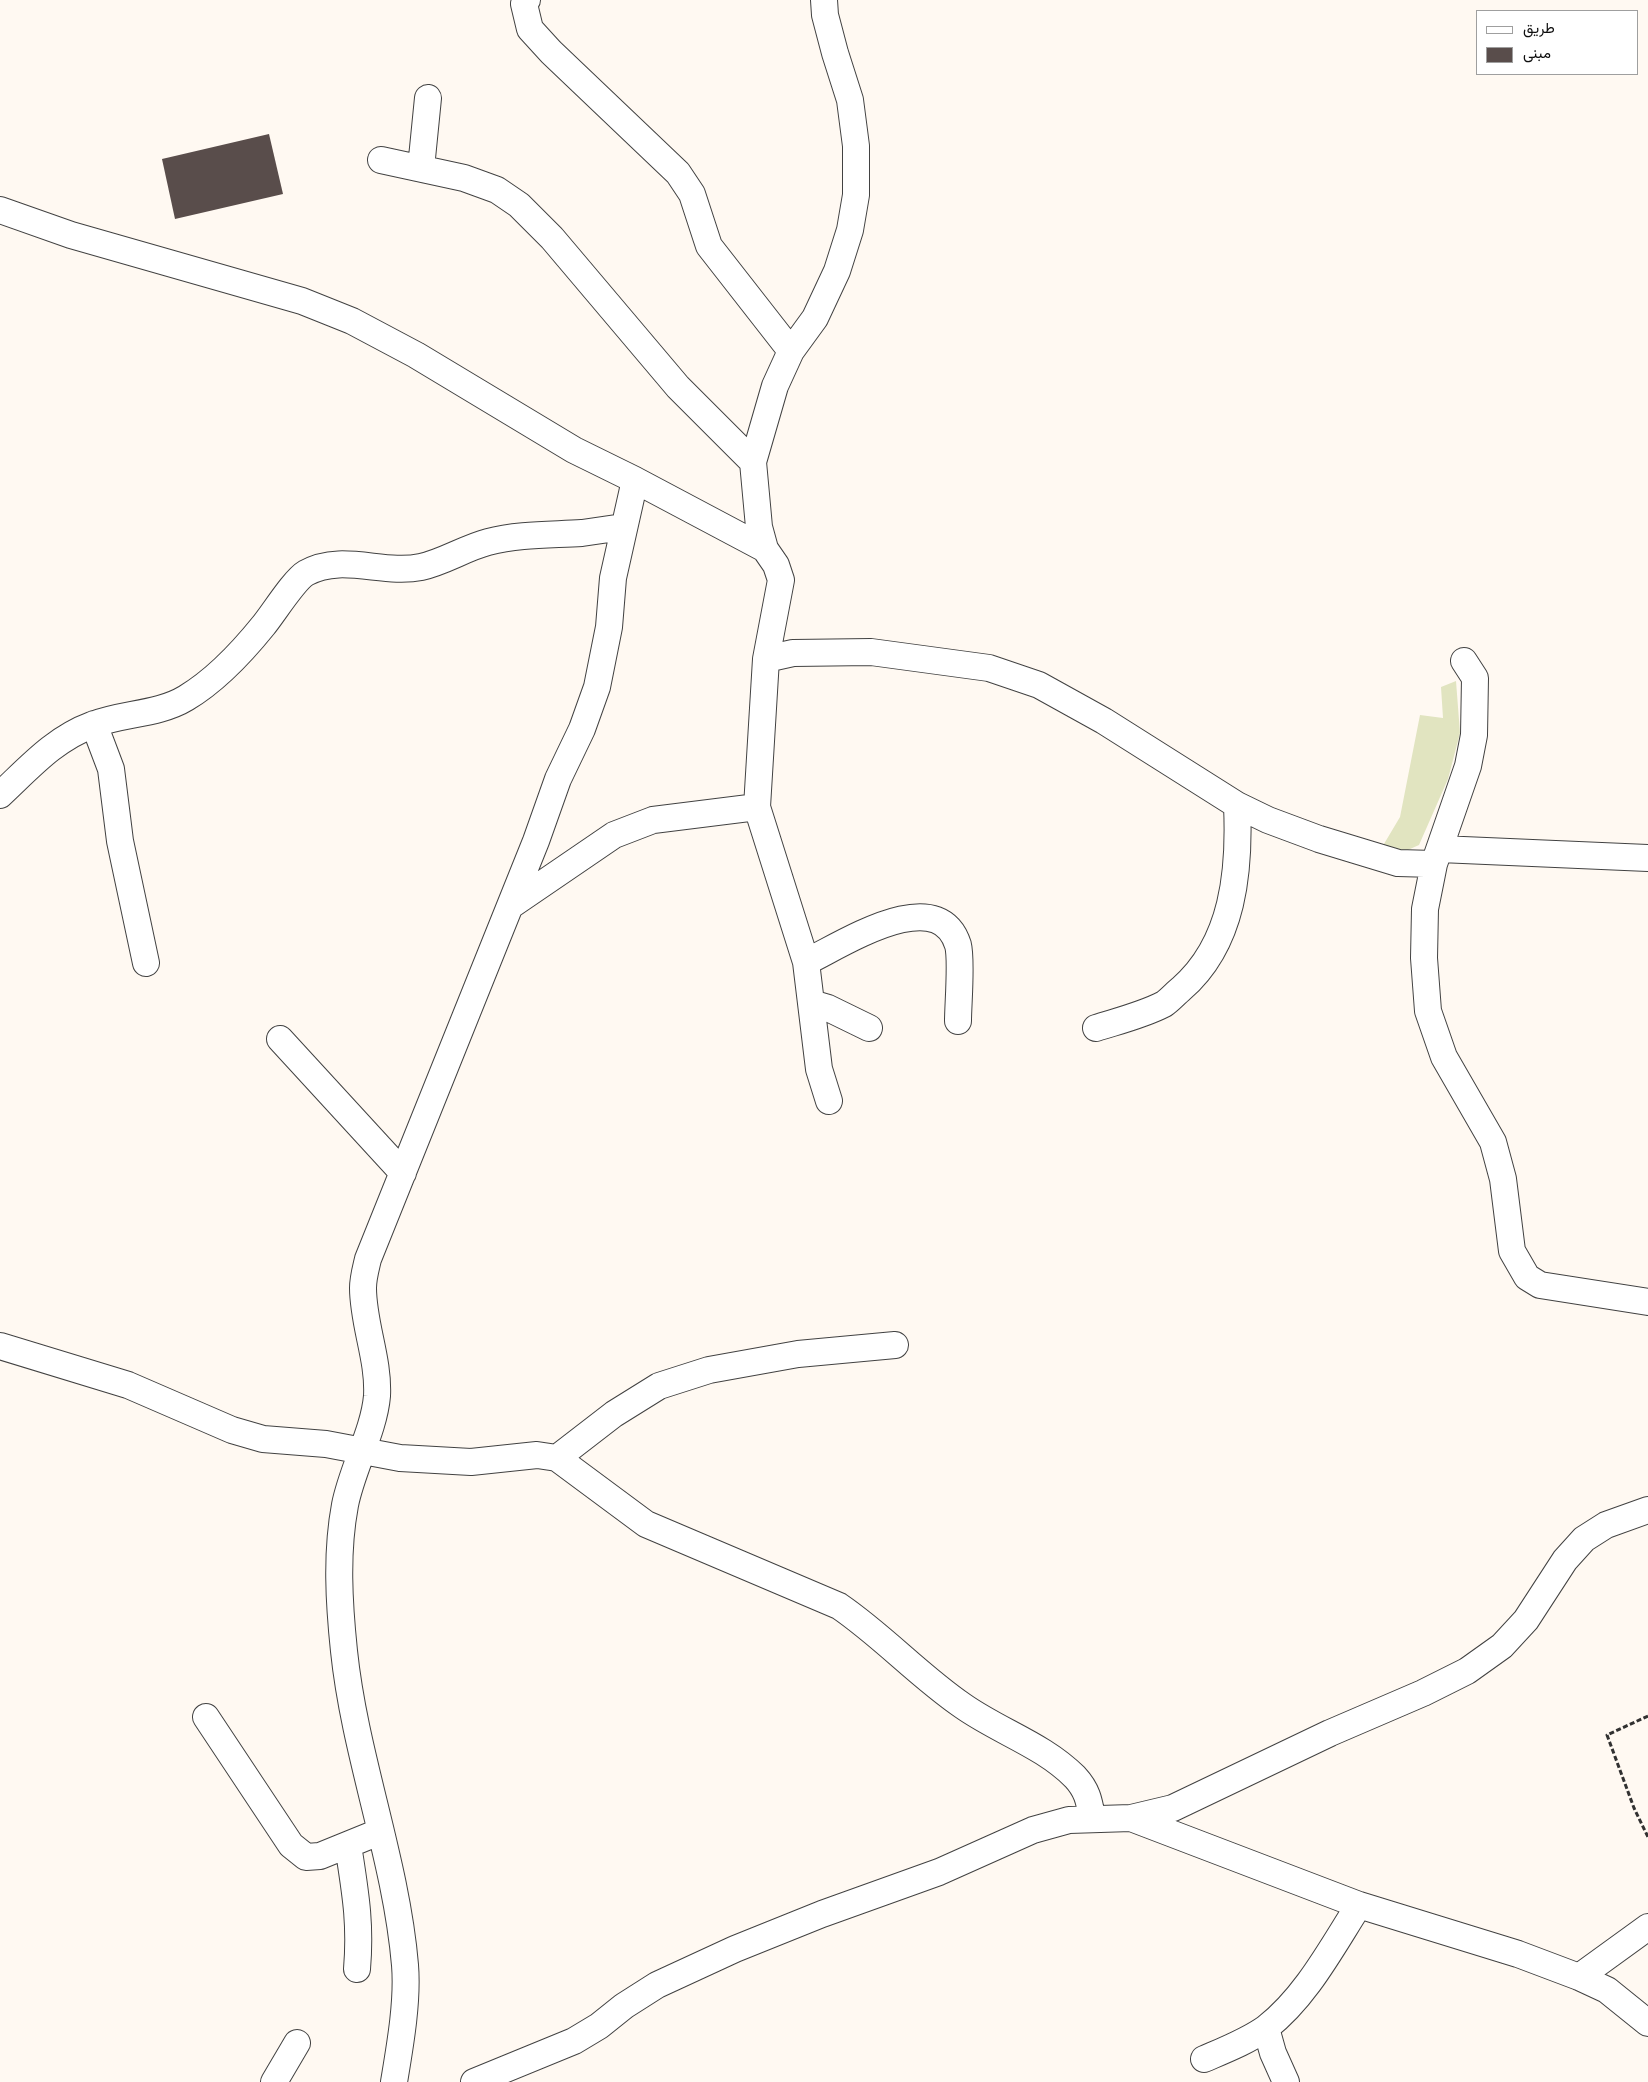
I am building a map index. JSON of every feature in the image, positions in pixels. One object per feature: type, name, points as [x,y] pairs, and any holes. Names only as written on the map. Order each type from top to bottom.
[{"type":"street","points":[[527,0],[524,4],[530,29],[678,172],[692,194],[709,246],[791,351]]},
{"type":"street","points":[[765,550],[759,526],[753,462],[775,386],[791,351],[814,318],[837,271],[850,230],[856,194],[856,146],[850,100],[825,15],[824,0]]},
{"type":"street","points":[[421,168],[428,98]]},
{"type":"street","points":[[381,160],[464,178],[497,190],[519,205],[552,238],[678,387],[753,462]]},
{"type":"street","points":[[0,210],[71,235],[302,301],[352,321],[416,355],[574,450],[635,480],[765,550],[776,564],[782,580],[766,659],[757,808],[806,962],[819,1069],[829,1101]]},
{"type":"street","points":[[394,2082],[402,2025],[405,1967],[400,1927],[360,1745],[344,1653],[339,1596],[340,1552],[345,1505],[377,1397],[373,1344],[363,1287],[368,1259],[510,906],[558,779],[582,729],[597,687],[623,527],[635,480]]},
{"type":"street","points":[[0,795],[42,754],[69,735],[94,724],[139,716],[185,698],[227,666],[263,626],[304,574],[325,565],[376,566],[400,569],[422,567],[488,542],[535,535],[623,527]]},
{"type":"street","points":[[766,659],[793,653],[871,652],[990,668],[1039,685],[1104,721],[1236,805],[1268,820],[1319,839],[1398,863],[1437,856],[1648,858]]},
{"type":"street","points":[[1464,661],[1475,678],[1474,734],[1468,766],[1437,856],[1425,909],[1424,958],[1428,1011],[1444,1058],[1493,1142],[1503,1179],[1512,1251],[1527,1277],[1540,1285],[1648,1302]]},
{"type":"street","points":[[94,724],[112,770],[120,841],[146,963]]},
{"type":"street","points":[[1096,1028],[1165,1003],[1192,979],[1211,954],[1228,911],[1237,869],[1236,805]]},
{"type":"street","points":[[510,906],[614,835],[652,820],[757,808]]},
{"type":"street","points":[[806,962],[885,925],[904,918],[928,916],[947,924],[958,946],[958,1022]]},
{"type":"street","points":[[811,1003],[828,1008],[868,1028]]},
{"type":"street","points":[[280,1039],[403,1174]]},
{"type":"street","points":[[557,1458],[581,1437],[659,1386],[709,1370],[798,1354],[895,1345]]},
{"type":"street","points":[[0,1346],[128,1385],[232,1430],[263,1439],[326,1444],[400,1458],[471,1462],[537,1456],[557,1458],[646,1524],[846,1611],[867,1625],[961,1705],[986,1722],[1024,1739],[1051,1757],[1075,1777],[1088,1793],[1092,1817]]},
{"type":"street","points":[[474,2082],[574,2041],[600,2026],[624,2006],[657,1985],[735,1949],[822,1914],[939,1872],[1033,1830],[1069,1820],[1092,1817],[1131,1818],[1173,1808],[1467,1671],[1502,1646],[1526,1620],[1565,1560],[1584,1539],[1606,1525],[1648,1510]]},
{"type":"street","points":[[206,1718],[291,1845],[306,1857],[320,1856],[380,1832]]},
{"type":"street","points":[[1131,1818],[1359,1905],[1518,1954],[1579,1977],[1606,1990],[1648,2023]]},
{"type":"street","points":[[348,1845],[359,1909],[360,1935],[357,1969]]},
{"type":"street","points":[[1204,2058],[1245,2040],[1266,2028],[1295,2000],[1359,1905]]},
{"type":"street","points":[[1579,1977],[1648,1927]]},
{"type":"street","points":[[1266,2028],[1273,2053],[1286,2082]]},
{"type":"street","points":[[274,2082],[297,2043]]},
{"type":"path","points":[[1648,1716],[1607,1735],[1634,1808],[1648,1837]]},
{"type":"green space","points":[[1456,681],[1460,733],[1448,779],[1419,845],[1390,858],[1378,854],[1400,817],[1420,715],[1443,718],[1441,687]]},
{"type":"building","points":[[269,134],[283,194],[175,219],[162,159]]}]
